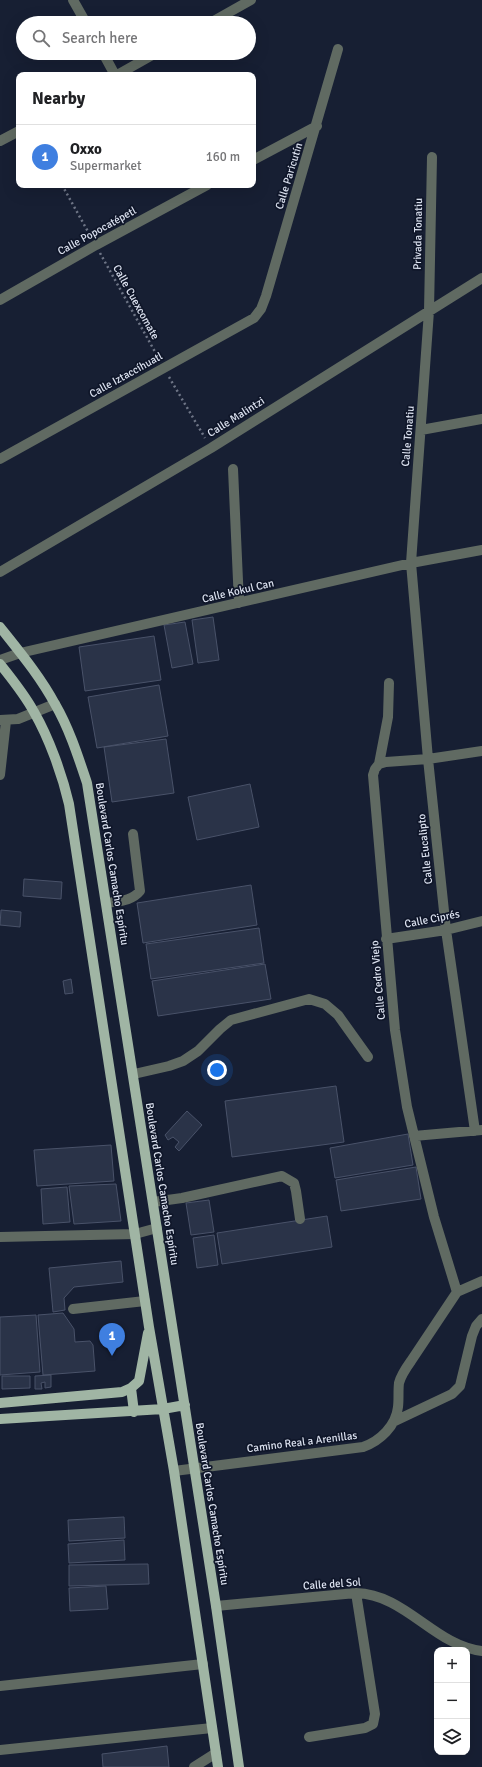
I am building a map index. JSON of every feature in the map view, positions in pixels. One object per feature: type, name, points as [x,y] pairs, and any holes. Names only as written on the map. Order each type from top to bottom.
[{"type":"main road","name":"Boulevard Carlos Camacho Espíritu","points":[[0,627],[39,678],[55,704],[73,742],[87,783],[134,1074],[216,1606],[239,1767]]},
{"type":"main road","points":[[0,664],[17,685],[34,712],[63,781],[72,817],[149,1327],[174,1471],[218,1767]]},
{"type":"main road","points":[[0,1403],[122,1392],[131,1388],[139,1381],[149,1327]]},
{"type":"main road","points":[[131,1388],[134,1412]]},
{"type":"main road","points":[[0,1419],[134,1412],[185,1405]]},
{"type":"street","points":[[73,0],[82,16]]},
{"type":"street","points":[[219,16],[237,3],[251,0]]},
{"type":"street","name":"Calle Paricutín","points":[[261,309],[317,126],[338,49]]},
{"type":"street","points":[[107,60],[114,72]]},
{"type":"street","points":[[121,72],[143,60]]},
{"type":"street","points":[[256,158],[317,126]]},
{"type":"street","points":[[0,141],[16,133]]},
{"type":"street","name":"Privada Tonatiu","points":[[429,311],[432,157]]},
{"type":"street","name":"Calle Popocatépetl","points":[[0,300],[96,245],[201,188]]},
{"type":"street","name":"Calle Malintzi","points":[[0,572],[211,448],[482,278]]},
{"type":"street","name":"Calle Iztaccíhuatl","points":[[0,459],[254,318],[261,309]]},
{"type":"street","name":"Calle Tonatiu","points":[[411,563],[422,430],[429,311]]},
{"type":"street","points":[[422,430],[482,419]]},
{"type":"street","points":[[234,469],[239,603]]},
{"type":"street","name":"Calle Kokul Can","points":[[0,660],[20,653],[411,563],[482,550]]},
{"type":"street","name":"Calle Eucalipto","points":[[411,563],[428,759],[446,930],[478,1131]]},
{"type":"street","name":"Calle Cedro Viejo","points":[[389,683],[388,717],[379,764],[373,775],[395,1030],[407,1107],[434,1217],[457,1292]]},
{"type":"street","points":[[0,775],[3,721],[18,719],[55,704]]},
{"type":"street","points":[[379,764],[482,751]]},
{"type":"street","points":[[107,903],[123,901],[136,896],[140,891],[133,834]]},
{"type":"street","name":"Calle Ciprés","points":[[386,939],[446,930],[482,921]]},
{"type":"street","points":[[134,1074],[169,1066],[183,1060],[198,1051],[231,1020],[309,999],[325,1004],[338,1015],[368,1057]]},
{"type":"street","points":[[414,1136],[478,1131]]},
{"type":"street","points":[[153,1202],[182,1198],[282,1176],[294,1184],[300,1219]]},
{"type":"street","points":[[0,1237],[135,1234],[157,1228]]},
{"type":"street","points":[[457,1292],[482,1281]]},
{"type":"street","name":"Camino Real a Arenillas","points":[[174,1471],[363,1447],[373,1444],[380,1439],[394,1421],[398,1409],[399,1383],[403,1372],[457,1292]]},
{"type":"street","points":[[73,1309],[145,1301]]},
{"type":"street","points":[[394,1421],[452,1394],[460,1386],[472,1336],[476,1326],[482,1319]]},
{"type":"street","points":[[309,1736],[365,1728],[373,1724],[375,1714],[356,1594]]},
{"type":"street","name":"Calle del Sol","points":[[216,1606],[370,1594],[388,1600],[458,1645],[482,1651]]},
{"type":"street","points":[[0,1686],[203,1664]]},
{"type":"street","points":[[0,1750],[212,1728]]},
{"type":"street","points":[[194,1767],[216,1753]]},
{"type":"path","name":"Calle Cuexcomate","points":[[64,188],[163,368],[211,448]]},
{"type":"building","points":[[213,617],[219,660],[198,663],[192,620]]},
{"type":"building","points":[[185,622],[193,664],[172,668],[164,625]]},
{"type":"building","points":[[154,636],[161,680],[85,691],[79,647]]},
{"type":"building","points":[[159,685],[168,736],[97,748],[88,697]]},
{"type":"building","points":[[166,739],[174,793],[112,802],[104,747]]},
{"type":"building","points":[[250,784],[259,827],[197,840],[188,797]]},
{"type":"building","points":[[24,879],[62,882],[61,899],[23,896]]},
{"type":"building","points":[[251,885],[257,925],[143,943],[137,903]]},
{"type":"building","points":[[1,910],[21,912],[20,927],[0,925]]},
{"type":"building","points":[[259,928],[264,963],[151,979],[146,944]]},
{"type":"building","points":[[265,964],[271,999],[158,1016],[152,981]]},
{"type":"building","points":[[71,979],[73,993],[65,994],[63,981]]},
{"type":"building","points":[[336,1086],[344,1142],[232,1157],[225,1101]]},
{"type":"building","points":[[187,1111],[202,1125],[179,1151],[175,1147],[179,1142],[173,1137],[168,1140],[165,1135]]},
{"type":"building","points":[[408,1134],[413,1165],[335,1178],[330,1148]]},
{"type":"building","points":[[111,1145],[114,1181],[37,1186],[34,1150]]},
{"type":"building","points":[[416,1167],[421,1199],[341,1211],[336,1180]]},
{"type":"building","points":[[116,1184],[121,1221],[74,1224],[69,1186]]},
{"type":"building","points":[[67,1187],[70,1222],[43,1224],[41,1189]]},
{"type":"building","points":[[209,1200],[214,1232],[191,1235],[186,1203]]},
{"type":"building","points":[[327,1216],[332,1247],[222,1264],[217,1233]]},
{"type":"building","points":[[214,1235],[218,1265],[197,1268],[193,1238]]},
{"type":"building","points":[[121,1261],[123,1282],[74,1287],[64,1298],[65,1310],[53,1312],[49,1268]]},
{"type":"building","points":[[63,1313],[74,1329],[75,1342],[90,1341],[93,1345],[95,1371],[43,1375],[38,1315]]},
{"type":"building","points":[[36,1315],[40,1372],[0,1375],[0,1317]]},
{"type":"building","points":[[51,1375],[51,1387],[45,1388],[45,1382],[41,1383],[42,1389],[35,1389],[35,1376]]},
{"type":"building","points":[[2,1376],[30,1376],[30,1388],[2,1389]]},
{"type":"building","points":[[124,1517],[125,1538],[69,1541],[68,1520]]},
{"type":"building","points":[[124,1540],[125,1560],[69,1563],[68,1544]]},
{"type":"building","points":[[148,1564],[149,1584],[69,1586],[69,1565]]},
{"type":"building","points":[[106,1586],[108,1609],[70,1611],[69,1588]]},
{"type":"building","points":[[167,1746],[169,1767],[103,1767],[102,1754]]},
{"type":"place","name":"Oxxo","points":[[112,1356]]}]
